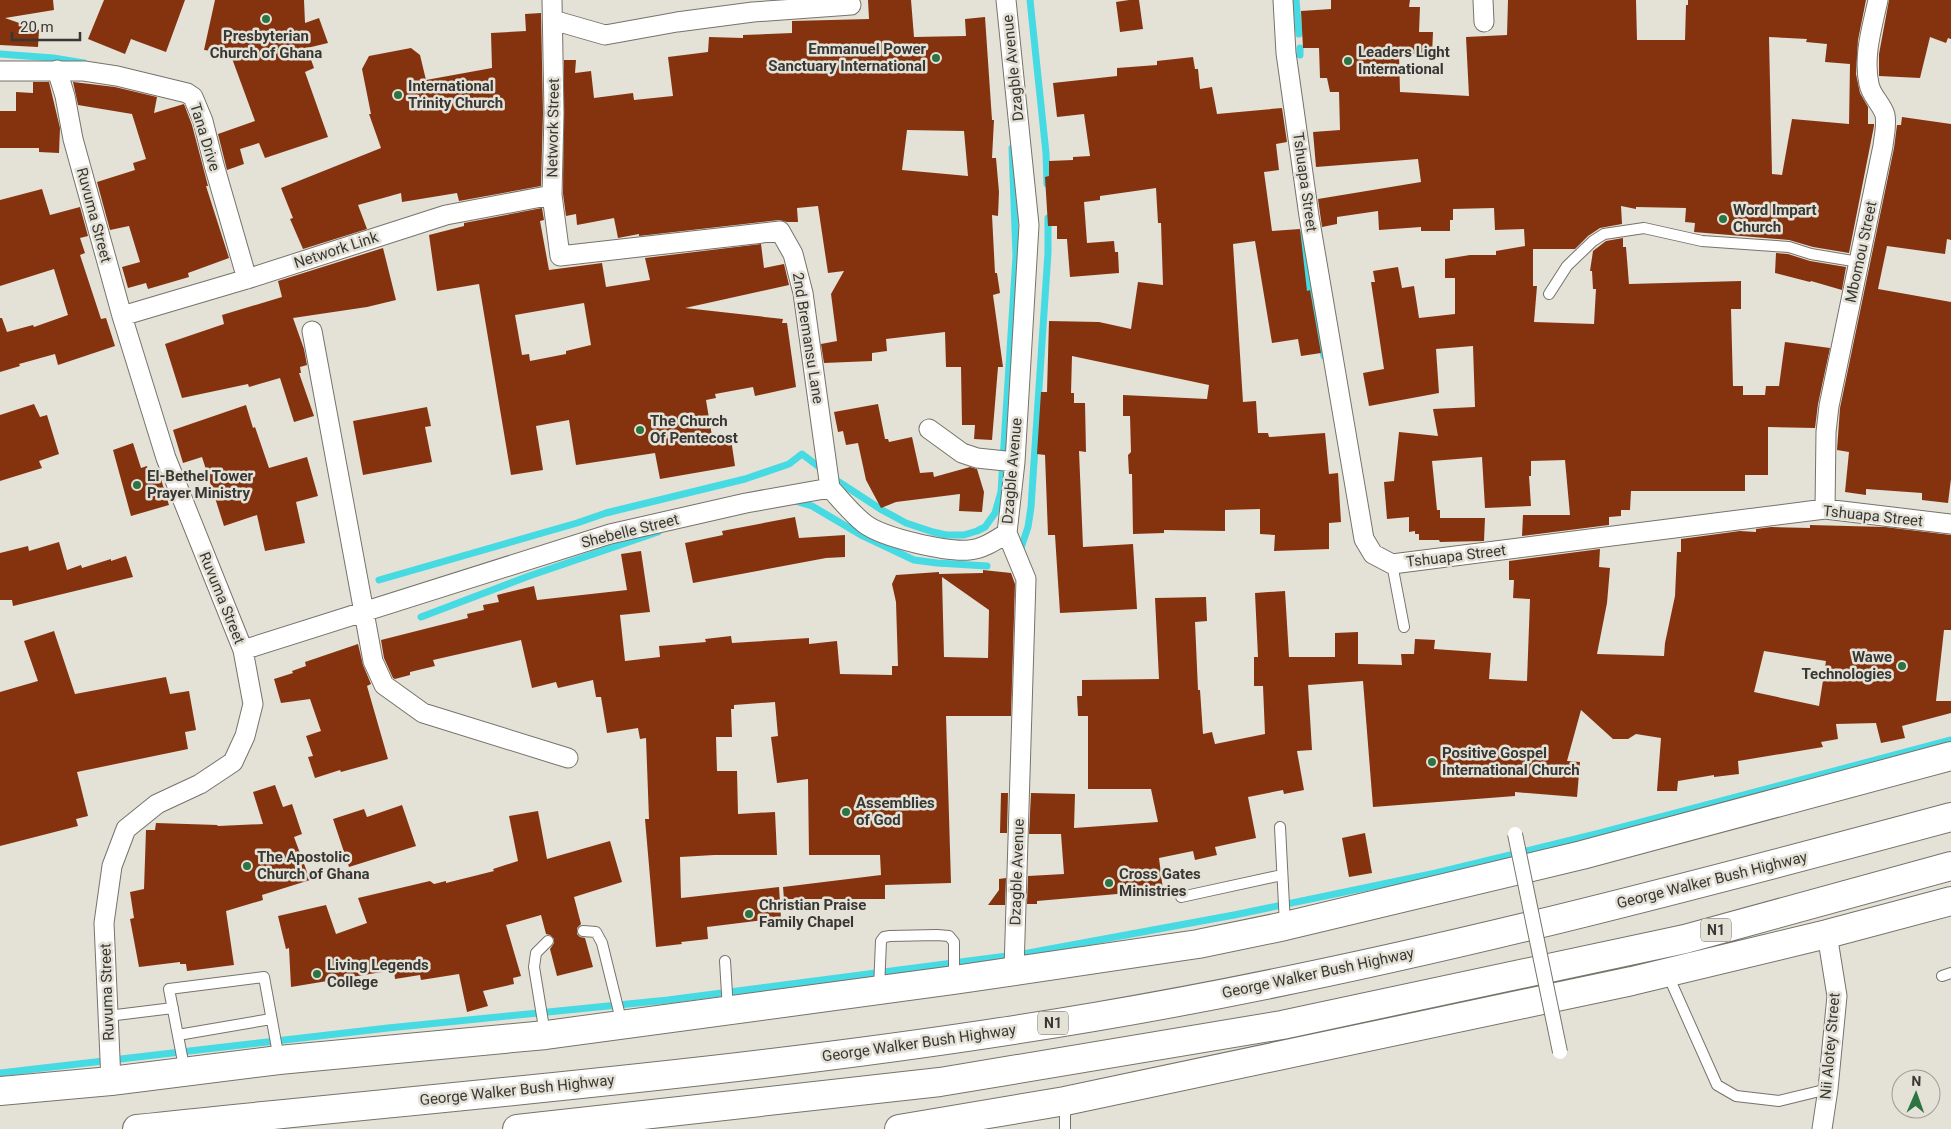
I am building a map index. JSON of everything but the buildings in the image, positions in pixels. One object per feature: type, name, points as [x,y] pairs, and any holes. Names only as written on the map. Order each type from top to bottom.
[{"type":"highway","points":[[0,1091],[111,1082],[279,1060],[546,1036],[954,980],[1198,944],[1285,926],[1572,858],[1951,756]]},
{"type":"highway","name":"George Walker Bush Highway","points":[[137,1129],[785,1062],[1095,1017],[1256,986],[1469,941],[1707,882],[1951,817]]},
{"type":"highway","name":"N1","points":[[517,1129],[940,1082],[1282,1025],[1685,939],[1951,866]]},
{"type":"highway","points":[[1685,939],[1827,934],[1951,877]]},
{"type":"highway","points":[[899,1129],[1065,1100],[1667,972],[1827,934],[1951,901]]},
{"type":"street","name":"Network Street","points":[[552,0],[554,112],[552,195],[560,256]]},
{"type":"street","name":"Dzagble Avenue","points":[[1006,0],[1029,225],[1014,462],[1007,532],[1026,579],[1014,970]]},
{"type":"street","name":"Tshuapa Street","points":[[1283,0],[1286,53],[1309,216],[1364,539],[1372,554],[1392,564],[1825,509],[1951,524]]},
{"type":"street","points":[[1483,0],[1484,22]]},
{"type":"street","name":"Mbomou Street","points":[[1825,509],[1826,432],[1829,406],[1886,126],[1885,114],[1869,87],[1867,69],[1868,51],[1878,0]]},
{"type":"street","points":[[553,20],[605,36],[677,22],[743,14],[851,5]]},
{"type":"street","name":"Ruvuma Street","points":[[57,70],[65,96],[73,139],[122,316],[166,458],[243,650],[253,704],[245,736],[233,762],[200,784],[157,804],[126,829],[112,866],[104,923],[111,1082]]},
{"type":"street","name":"Tana Drive","points":[[0,71],[84,71],[117,76],[187,93],[193,97],[203,121],[246,280]]},
{"type":"street","name":"Network Link","points":[[122,316],[246,280],[446,215],[552,195]]},
{"type":"street","name":"2nd Bremansu Lane","points":[[560,256],[780,231],[793,254],[803,292],[830,488]]},
{"type":"street","points":[[312,331],[373,661],[384,685],[423,713],[568,758]]},
{"type":"street","points":[[929,430],[962,453],[977,458],[1014,462]]},
{"type":"street","points":[[830,488],[866,525],[890,535],[918,543],[946,549],[970,550],[991,543],[1007,532]]},
{"type":"street","name":"Shebelle Street","points":[[243,650],[610,534],[746,504],[830,488]]},
{"type":"street","points":[[1515,834],[1560,1052]]},
{"type":"street","name":"Nii Alotey Street","points":[[1822,1129],[1837,996],[1827,934]]},
{"type":"lane","points":[[1550,294],[1567,266],[1594,241],[1604,234],[1644,228],[1702,241],[1789,247],[1811,254],[1859,262]]},
{"type":"lane","points":[[1392,564],[1404,627]]},
{"type":"lane","points":[[1280,828],[1285,926]]},
{"type":"lane","points":[[1181,897],[1282,874]]},
{"type":"lane","points":[[583,931],[596,932],[602,943],[622,1025]]},
{"type":"lane","points":[[879,990],[881,941],[884,937],[890,936],[949,936],[954,942],[954,980]]},
{"type":"lane","points":[[546,1036],[534,967],[536,953],[548,940]]},
{"type":"lane","points":[[726,961],[728,1011]]},
{"type":"lane","points":[[1667,972],[1696,1042],[1717,1085],[1736,1096],[1779,1101],[1828,1088]]},
{"type":"lane","points":[[185,1072],[170,988],[264,977],[279,1060]]},
{"type":"lane","points":[[108,1016],[173,1008]]},
{"type":"lane","points":[[178,1035],[272,1019]]},
{"type":"lane","points":[[1065,1100],[1065,1129]]},
{"type":"waterway","points":[[1030,0],[1046,153],[1047,184]]},
{"type":"waterway","points":[[1296,0],[1299,34]]},
{"type":"waterway","points":[[1300,48],[1300,55]]},
{"type":"waterway","points":[[0,54],[53,58],[84,63]]},
{"type":"waterway","points":[[379,580],[606,513],[745,479],[789,464],[802,454],[839,482],[906,523],[946,535],[964,535],[985,527],[995,513],[1001,492],[1016,256],[1012,148]]},
{"type":"waterway","points":[[1021,548],[1028,527],[1031,507],[1048,253],[1048,218]]},
{"type":"waterway","points":[[1303,234],[1311,300],[1324,356]]},
{"type":"waterway","points":[[795,501],[812,506],[861,535],[914,560],[987,566]]},
{"type":"waterway","points":[[421,617],[529,576],[658,532]]},
{"type":"waterway","points":[[0,1073],[388,1028],[668,1000],[1023,954],[1234,915],[1436,873],[1600,833],[1951,740]]},
{"type":"place","name":"Presbyterian Church of Ghana","points":[[266,19]]},
{"type":"place","name":"Emmanuel Power Sanctuary International","points":[[936,58]]},
{"type":"place","name":"Leaders Light International","points":[[1348,61]]},
{"type":"place","name":"International Trinity Church","points":[[398,95]]},
{"type":"place","name":"Word Impart Church","points":[[1723,219]]},
{"type":"place","name":"The Church Of Pentecost","points":[[640,430]]},
{"type":"place","name":"El-Bethel Tower Prayer Ministry","points":[[137,485]]},
{"type":"place","name":"Wawe Technologies","points":[[1902,666]]},
{"type":"place","name":"Positive Gospel International Church","points":[[1432,762]]},
{"type":"place","name":"Assemblies of God","points":[[846,812]]},
{"type":"place","name":"The Apostolic Church of Ghana","points":[[247,866]]},
{"type":"place","name":"Cross Gates Ministries","points":[[1109,883]]},
{"type":"place","name":"Christian Praise Family Chapel","points":[[749,914]]},
{"type":"place","name":"Living Legends College","points":[[317,974]]}]
